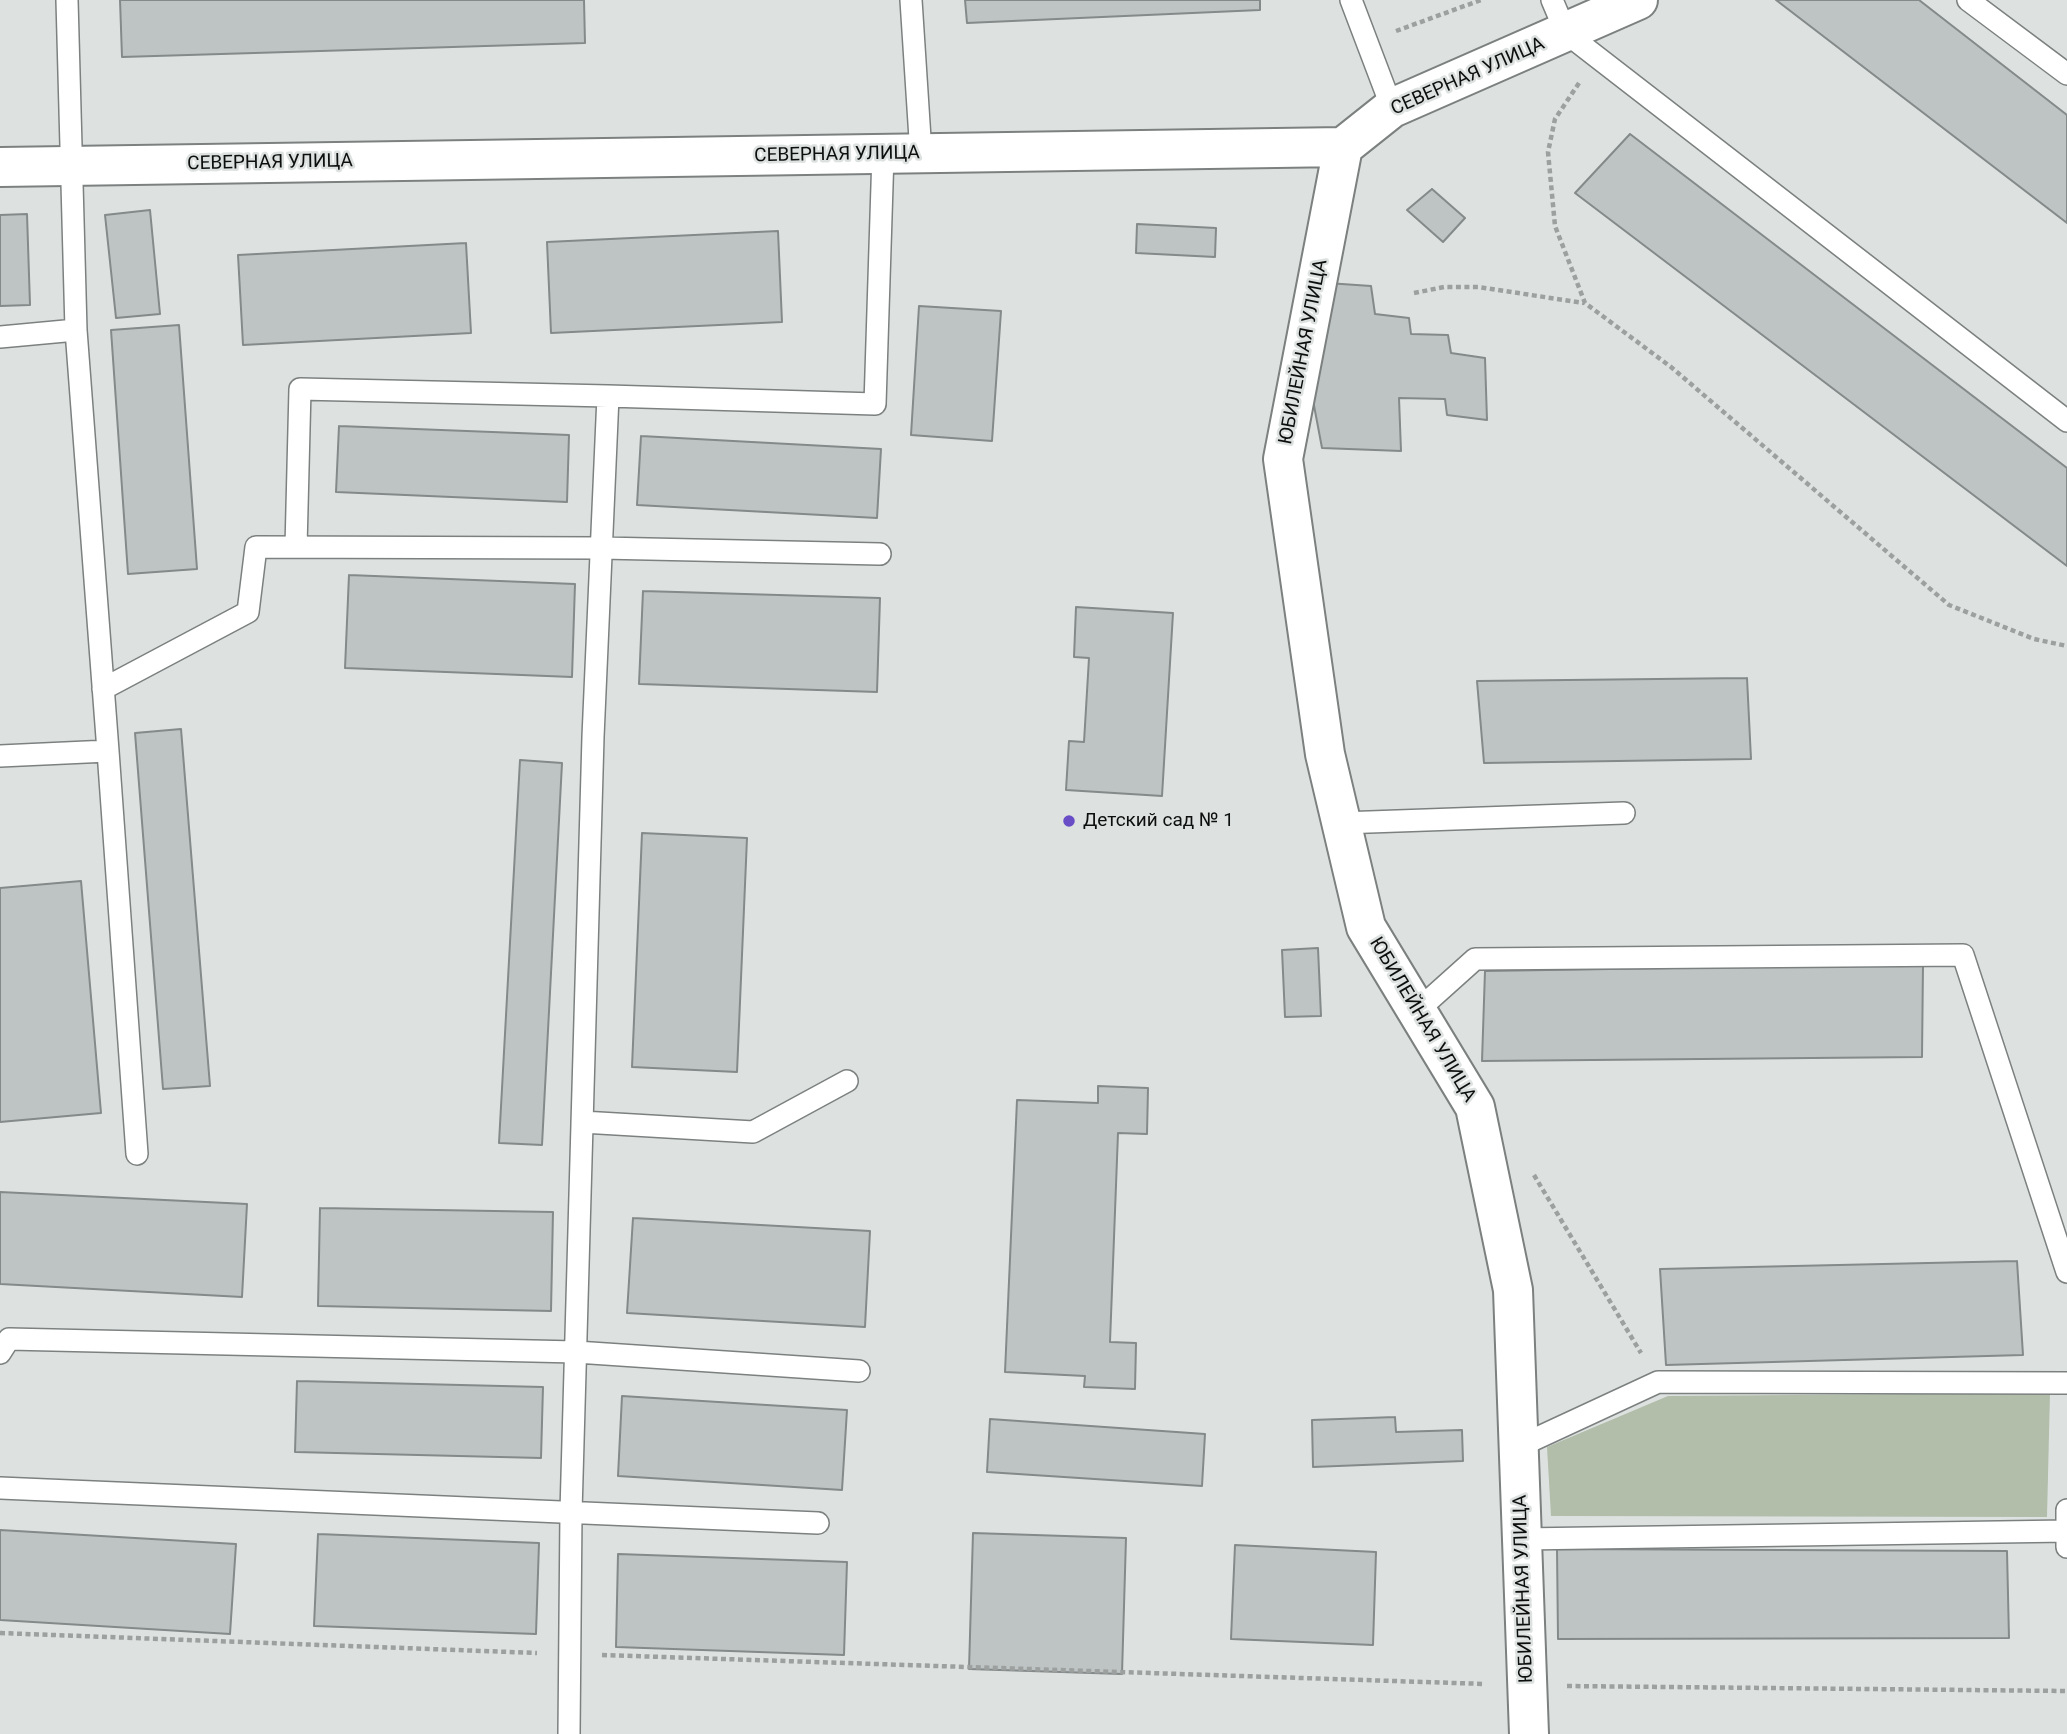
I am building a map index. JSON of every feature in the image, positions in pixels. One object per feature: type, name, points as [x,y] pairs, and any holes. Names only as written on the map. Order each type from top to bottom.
[{"type":"street","name":"СЕВЕРНАЯ УЛИЦА","points":[[0,167],[1343,147],[1392,108],[1559,16],[1638,0]]},
{"type":"street","name":"ЮБИЛЕЙНАЯ УЛИЦА","points":[[1343,147],[1283,459],[1325,754],[1366,927],[1475,1107],[1513,1290],[1529,1734]]},
{"type":"lane","points":[[67,0],[74,166],[76,330],[138,1154]]},
{"type":"lane","points":[[911,0],[921,153]]},
{"type":"lane","points":[[1351,0],[1392,108]]},
{"type":"lane","points":[[1968,0],[2067,74]]},
{"type":"lane","points":[[1559,16],[1597,57],[2067,421]]},
{"type":"lane","points":[[296,547],[300,389],[875,404],[883,154]]},
{"type":"lane","points":[[0,337],[76,330]]},
{"type":"lane","points":[[569,1734],[570,1513],[608,397]]},
{"type":"lane","points":[[103,689],[248,612],[256,547],[602,548],[880,554]]},
{"type":"lane","points":[[0,756],[108,751]]},
{"type":"lane","points":[[1341,823],[1625,813]]},
{"type":"lane","points":[[1417,1011],[1475,959],[1963,955],[2067,1272]]},
{"type":"lane","points":[[582,1122],[753,1132],[847,1081]]},
{"type":"lane","points":[[3,1343],[576,1352],[859,1371]]},
{"type":"lane","points":[[1520,1446],[1658,1382],[2067,1383]]},
{"type":"lane","points":[[0,1488],[818,1523]]},
{"type":"lane","points":[[1522,1539],[2067,1536],[2067,1510]]},
{"type":"path","points":[[1367,42],[1481,0]]},
{"type":"path","points":[[1585,303],[1555,226],[1548,152],[1555,119],[1597,57]]},
{"type":"path","points":[[1414,293],[1444,287],[1478,287],[1585,303],[1671,367],[1950,605],[2034,639],[2067,646]]},
{"type":"path","points":[[1529,1167],[1658,1382]]},
{"type":"path","points":[[0,1633],[1527,1685],[2067,1691]]},
{"type":"green space","points":[[2050,1393],[2047,1517],[1551,1516],[1547,1447],[1668,1396]]},
{"type":"building","points":[[120,0],[584,0],[585,43],[122,57]]},
{"type":"building","points":[[965,0],[1260,0],[1260,10],[967,23]]},
{"type":"building","points":[[1776,0],[1919,0],[2067,115],[2067,223]]},
{"type":"building","points":[[1630,134],[2067,468],[2067,566],[1575,193]]},
{"type":"building","points":[[1432,189],[1465,218],[1443,242],[1407,210]]},
{"type":"building","points":[[150,210],[160,314],[116,318],[105,215]]},
{"type":"building","points":[[27,214],[30,305],[0,306],[0,215]]},
{"type":"building","points":[[1137,224],[1216,228],[1215,257],[1136,253]]},
{"type":"building","points":[[778,231],[782,322],[551,333],[547,242]]},
{"type":"building","points":[[466,243],[471,333],[243,345],[238,255]]},
{"type":"building","points":[[1327,283],[1371,286],[1375,314],[1409,318],[1411,334],[1448,335],[1451,353],[1485,358],[1487,420],[1447,415],[1445,399],[1399,398],[1401,451],[1322,448],[1309,379]]},
{"type":"building","points":[[919,306],[1001,311],[992,441],[911,435]]},
{"type":"building","points":[[179,325],[197,569],[128,574],[111,330]]},
{"type":"building","points":[[339,426],[569,435],[567,502],[336,492]]},
{"type":"building","points":[[641,436],[881,449],[877,518],[637,505]]},
{"type":"building","points":[[349,575],[575,584],[572,677],[345,668]]},
{"type":"building","points":[[643,591],[880,598],[877,692],[639,684]]},
{"type":"building","points":[[1076,607],[1173,613],[1162,796],[1066,790],[1069,741],[1084,742],[1089,658],[1074,657]]},
{"type":"building","points":[[1747,678],[1751,759],[1484,763],[1477,681]]},
{"type":"building","points":[[181,729],[210,1086],[163,1089],[135,733]]},
{"type":"building","points":[[520,760],[562,763],[542,1145],[499,1143]]},
{"type":"building","points":[[642,833],[747,838],[737,1072],[632,1067]]},
{"type":"building","points":[[81,881],[101,1113],[0,1122],[0,888]]},
{"type":"building","points":[[1318,948],[1321,1016],[1285,1017],[1282,950]]},
{"type":"building","points":[[1923,964],[1922,1057],[1482,1061],[1485,971]]},
{"type":"building","points":[[1098,1086],[1148,1088],[1147,1134],[1118,1133],[1110,1342],[1136,1343],[1135,1389],[1084,1387],[1085,1376],[1005,1372],[1017,1100],[1098,1103]]},
{"type":"building","points":[[0,1192],[247,1204],[242,1297],[0,1284]]},
{"type":"building","points":[[320,1208],[553,1212],[551,1311],[318,1306]]},
{"type":"building","points":[[633,1218],[870,1231],[865,1327],[627,1313]]},
{"type":"building","points":[[2017,1261],[2023,1355],[1666,1365],[1660,1269]]},
{"type":"building","points":[[297,1381],[543,1387],[541,1458],[295,1452]]},
{"type":"building","points":[[622,1396],[847,1410],[842,1490],[618,1476]]},
{"type":"building","points":[[1395,1417],[1396,1432],[1462,1430],[1463,1461],[1313,1467],[1312,1420]]},
{"type":"building","points":[[990,1419],[1205,1434],[1202,1486],[987,1472]]},
{"type":"building","points":[[0,1530],[236,1544],[230,1634],[0,1620]]},
{"type":"building","points":[[973,1533],[1126,1538],[1122,1674],[969,1669]]},
{"type":"building","points":[[318,1534],[539,1543],[536,1634],[314,1626]]},
{"type":"building","points":[[1235,1545],[1376,1552],[1373,1645],[1231,1639]]},
{"type":"building","points":[[1557,1549],[2007,1551],[2009,1638],[1558,1639]]},
{"type":"building","points":[[618,1554],[847,1562],[844,1655],[616,1647]]},
{"type":"place","name":"Детский сад № 1","points":[[1069,821]]}]
